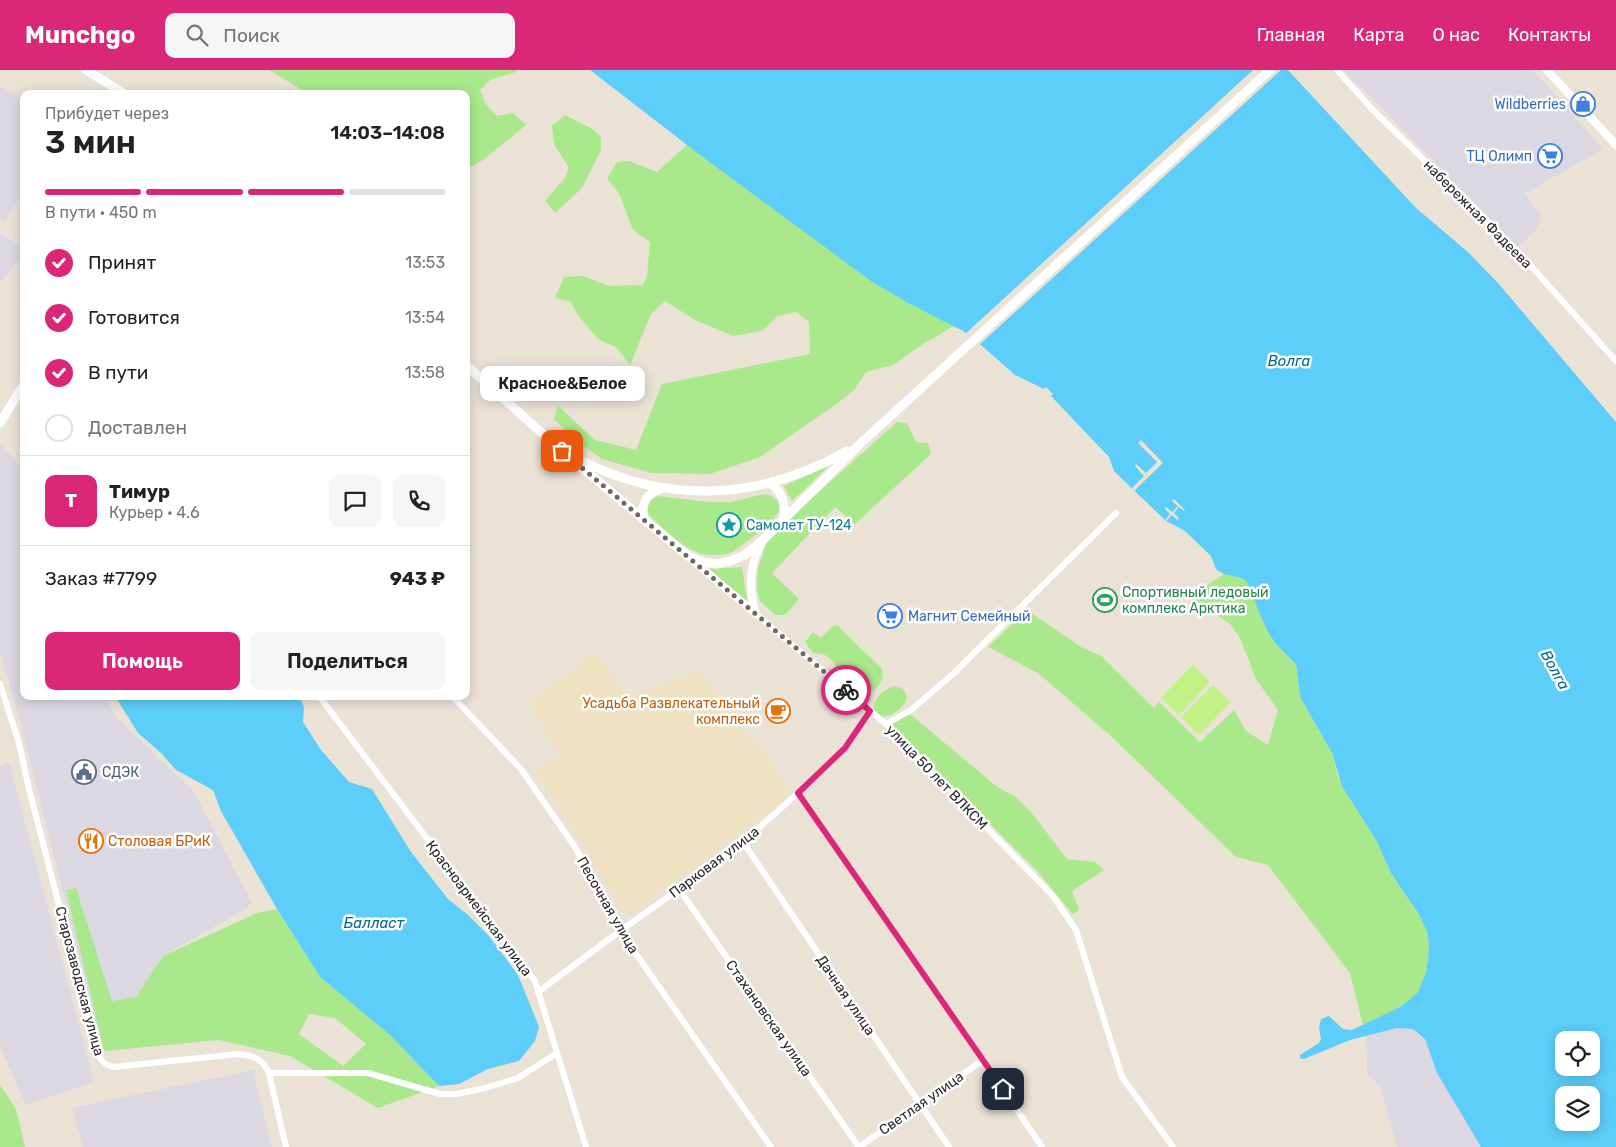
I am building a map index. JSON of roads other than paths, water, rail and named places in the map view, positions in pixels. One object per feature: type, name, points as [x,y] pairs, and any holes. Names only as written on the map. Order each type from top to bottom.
[{"type":"main road","points":[[86,70],[118,90]]},
{"type":"main road","points":[[688,556],[708,563],[727,562],[745,555],[765,538],[782,519],[862,442],[1270,70]]},
{"type":"main road","name":"улица 50 лет ВЛКСМ","points":[[470,369],[562,451],[688,556]]},
{"type":"main road","points":[[0,422],[20,390]]},
{"type":"main road","points":[[562,451],[611,474],[663,489],[709,492],[740,489],[770,483],[818,467],[862,442]]},
{"type":"main road","points":[[770,483],[778,491],[784,502],[782,519]]},
{"type":"main road","points":[[644,520],[642,509],[646,499],[653,492],[663,489]]},
{"type":"street","name":"набережная Фадеева","points":[[1337,70],[1372,110],[1522,256],[1616,361]]},
{"type":"street","points":[[1547,70],[1616,145]]},
{"type":"street","points":[[886,724],[911,710],[953,674],[1116,513]]},
{"type":"street","points":[[756,614],[751,596],[751,578],[754,560],[765,538]]},
{"type":"street","name":"улица 50 лет ВЛКСМ","points":[[688,556],[886,724],[1053,896],[1076,930],[1122,1078],[1173,1147]]},
{"type":"street","name":"Старозаводская улица","points":[[0,684],[19,744],[96,1052],[102,1062],[113,1067],[238,1054],[251,1056],[262,1061],[269,1073]]},
{"type":"street","name":"Красноармейская улица","points":[[322,700],[535,981],[586,1147]]},
{"type":"street","name":"Песочная улица","points":[[456,700],[521,769],[574,847],[620,931],[771,1147]]},
{"type":"street","name":"Парковая улица","points":[[538,992],[743,842],[845,748],[870,711]]},
{"type":"street","points":[[798,793],[1042,1147]]},
{"type":"street","name":"Дачная улица","points":[[743,842],[949,1147]]},
{"type":"street","name":"Стахановская улица","points":[[680,889],[859,1147]]},
{"type":"street","points":[[286,1147],[269,1073],[368,1073],[440,1094],[457,1094],[518,1078],[557,1054]]},
{"type":"street","name":"Светлая улица","points":[[859,1147],[983,1060]]},
{"type":"water","name":"Волга","points":[[590,70],[1288,70],[1416,208],[1469,253],[1498,283],[1616,422],[1616,1147],[1481,1147],[1437,1073],[1425,1039],[1413,1029],[1397,1028],[1350,1040],[1304,1059],[1300,1058],[1300,1055],[1319,1043],[1321,1039],[1319,1028],[1321,1019],[1329,1016],[1343,1029],[1352,1030],[1402,1006],[1418,992],[1426,973],[1429,944],[1427,931],[1418,913],[1391,873],[1376,840],[1342,786],[1332,753],[1300,697],[1296,664],[1269,634],[1246,581],[1224,574],[1216,569],[1211,556],[1185,531],[1166,521],[1117,474],[1109,457],[1051,396],[1053,394],[1046,387],[1044,389],[1015,375],[963,331],[908,303],[871,281],[700,155]]},
{"type":"water","name":"Балласт","points":[[117,700],[301,700],[304,707],[303,722],[321,750],[349,782],[372,789],[411,852],[448,899],[468,915],[489,936],[518,975],[539,1027],[535,1041],[519,1061],[488,1069],[459,1084],[439,1086],[390,1035],[320,977],[277,909],[221,811],[213,790],[176,770],[161,753],[138,733]]},
{"type":"place","name":"Wildberries","points":[[1583,104]]},
{"type":"place","name":"ТЦ Олимп","points":[[1550,156]]},
{"type":"place","name":"Красное&Белое","points":[[562,451]]},
{"type":"place","name":"Самолет ТУ-124","points":[[729,525]]},
{"type":"place","name":"Спортивный ледовый комплекс Арктика","points":[[1105,600]]},
{"type":"place","name":"Магнит Семейный","points":[[890,616]]},
{"type":"place","name":"Усадьба Развлекательный комплекс","points":[[778,711]]},
{"type":"place","name":"СДЭК","points":[[84,772]]},
{"type":"place","name":"Столовая БРиК","points":[[91,841]]}]
